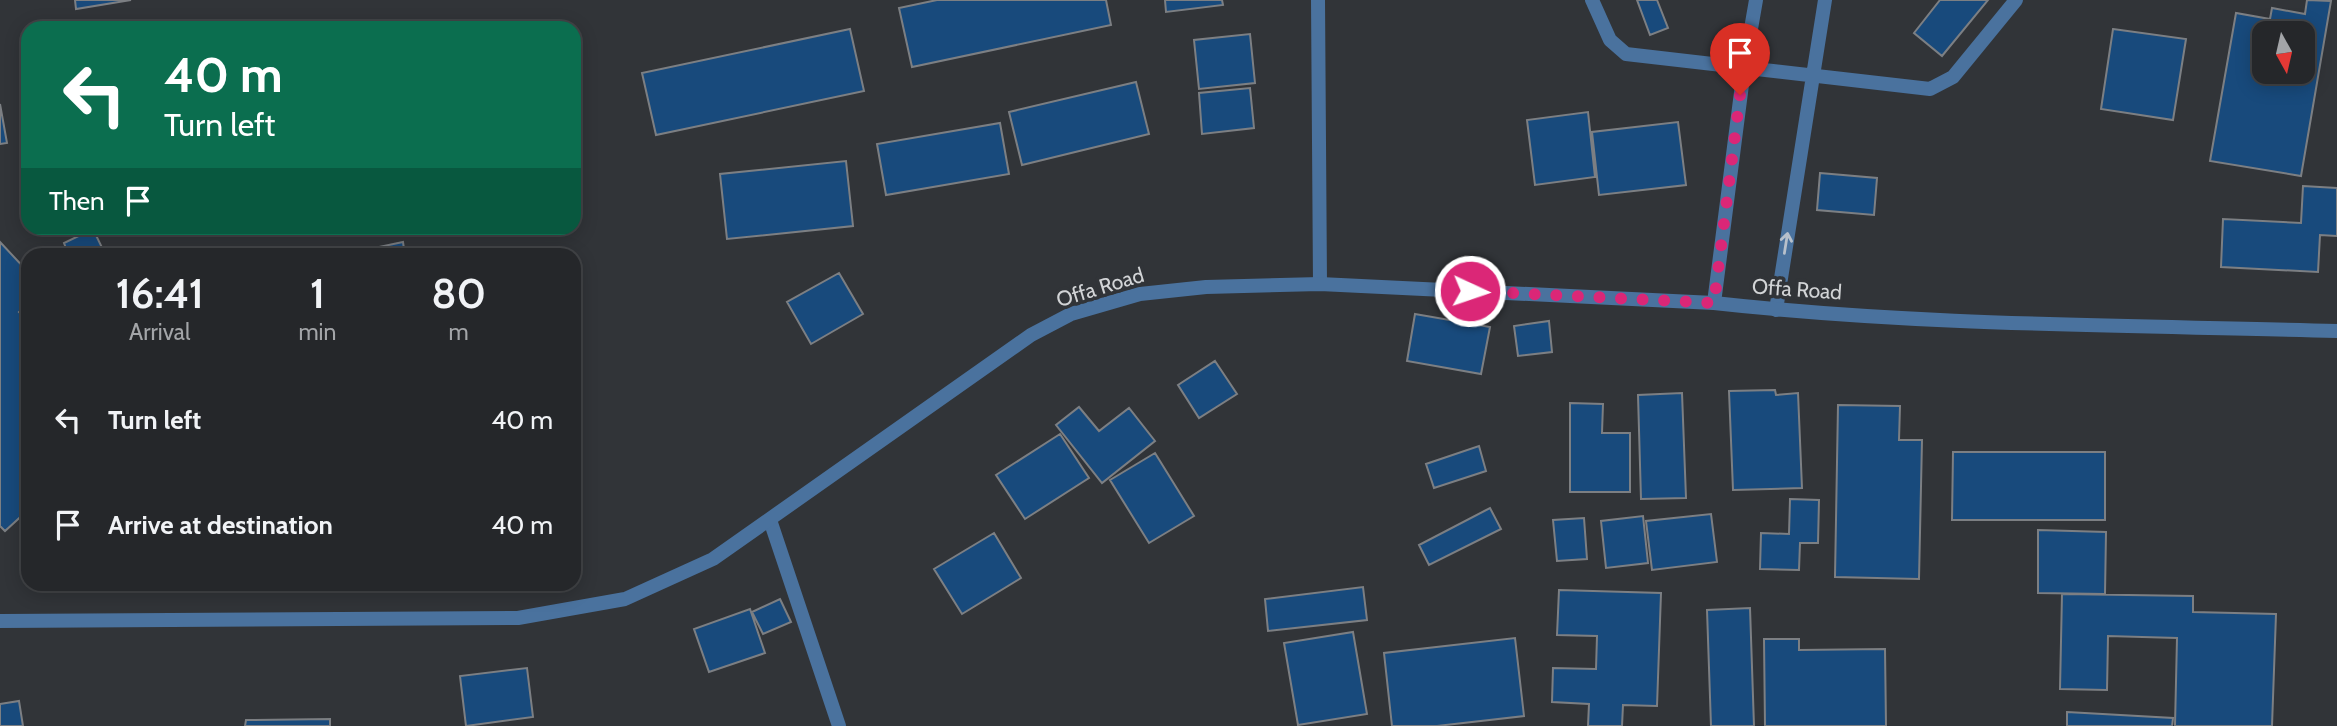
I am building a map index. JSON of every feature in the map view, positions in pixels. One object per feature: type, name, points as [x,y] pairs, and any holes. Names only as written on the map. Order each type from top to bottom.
[{"type":"street","points":[[1318,0],[1320,284]]},
{"type":"street","points":[[1592,0],[1610,40],[1626,54],[1930,89],[1953,77],[2016,0]]},
{"type":"street","points":[[1714,303],[1744,69],[1756,0]]},
{"type":"street","points":[[1776,310],[1825,0]]},
{"type":"street","name":"Offa Road","points":[[0,621],[518,618],[625,599],[713,559],[1031,335],[1071,314],[1140,294],[1206,287],[1320,284],[1714,303],[1776,310],[1989,322],[2337,331]]},
{"type":"street","points":[[770,520],[839,726]]},
{"type":"building","points":[[75,0],[131,0],[76,9]]},
{"type":"building","points":[[937,0],[1106,0],[1111,25],[912,67],[899,8]]},
{"type":"building","points":[[1165,0],[1222,0],[1223,5],[1166,12]]},
{"type":"building","points":[[1637,0],[1657,0],[1668,28],[1650,35]]},
{"type":"building","points":[[1940,0],[1988,0],[1942,56],[1914,33]]},
{"type":"building","points":[[2307,0],[2331,1],[2301,176],[2210,161],[2236,13],[2270,19],[2272,8],[2305,14]]},
{"type":"building","points":[[850,29],[864,91],[656,135],[642,73]]},
{"type":"building","points":[[2113,29],[2186,39],[2173,120],[2101,109]]},
{"type":"building","points":[[1250,34],[1255,83],[1199,89],[1194,40]]},
{"type":"building","points":[[1136,82],[1149,134],[1022,165],[1009,112]]},
{"type":"building","points":[[1250,88],[1254,128],[1202,134],[1199,93]]},
{"type":"building","points":[[0,104],[7,143],[0,144]]},
{"type":"building","points":[[1588,112],[1595,177],[1535,185],[1527,120]]},
{"type":"building","points":[[1678,122],[1686,185],[1599,195],[1592,132]]},
{"type":"building","points":[[1000,123],[1009,174],[886,195],[877,144]]},
{"type":"building","points":[[846,161],[853,226],[727,239],[720,174]]},
{"type":"building","points":[[1820,173],[1877,178],[1874,215],[1817,210]]},
{"type":"building","points":[[2303,186],[2337,188],[2337,236],[2320,235],[2318,272],[2221,267],[2223,219],[2301,223]]},
{"type":"building","points":[[81,235],[96,235],[102,248],[66,248],[64,243]]},
{"type":"building","points":[[0,242],[21,264],[21,516],[5,531],[0,526]]},
{"type":"building","points":[[403,242],[404,248],[379,248]]},
{"type":"building","points":[[839,273],[863,314],[811,344],[787,302]]},
{"type":"building","points":[[1415,314],[1490,327],[1481,374],[1407,361]]},
{"type":"building","points":[[1549,321],[1552,352],[1518,356],[1514,326]]},
{"type":"building","points":[[1215,361],[1237,394],[1199,418],[1178,385]]},
{"type":"building","points":[[1775,390],[1776,395],[1798,393],[1802,488],[1733,490],[1729,391]]},
{"type":"building","points":[[1682,393],[1686,498],[1641,499],[1638,395]]},
{"type":"building","points":[[1570,403],[1603,404],[1602,433],[1630,433],[1630,492],[1570,492]]},
{"type":"building","points":[[1838,405],[1900,406],[1899,440],[1922,440],[1919,579],[1835,577]]},
{"type":"building","points":[[1079,407],[1099,431],[1129,408],[1155,441],[1102,483],[1056,425]]},
{"type":"building","points":[[1060,434],[1089,478],[1025,519],[996,475]]},
{"type":"building","points":[[1479,446],[1486,471],[1434,488],[1426,464]]},
{"type":"building","points":[[1953,452],[2105,452],[2105,520],[1952,520]]},
{"type":"building","points":[[1155,453],[1194,516],[1149,543],[1110,480]]},
{"type":"building","points":[[1790,499],[1819,500],[1818,543],[1800,543],[1799,570],[1760,569],[1761,533],[1789,534]]},
{"type":"building","points":[[1490,508],[1501,529],[1429,565],[1419,545]]},
{"type":"building","points":[[1711,514],[1717,562],[1652,570],[1646,521]]},
{"type":"building","points":[[1643,516],[1648,563],[1606,568],[1601,521]]},
{"type":"building","points":[[1584,518],[1587,559],[1557,561],[1553,520]]},
{"type":"building","points":[[2038,530],[2106,532],[2105,594],[2038,593]]},
{"type":"building","points":[[994,533],[1021,578],[962,614],[934,569]]},
{"type":"building","points":[[1363,587],[1367,620],[1268,631],[1265,599]]},
{"type":"building","points":[[1559,590],[1661,593],[1657,706],[1623,705],[1622,726],[1588,726],[1589,704],[1552,702],[1553,668],[1596,669],[1597,636],[1557,635]]},
{"type":"building","points":[[2062,594],[2193,596],[2193,612],[2276,614],[2272,726],[2175,726],[2177,638],[2108,636],[2107,690],[2060,689]]},
{"type":"building","points":[[780,599],[791,622],[763,634],[752,612]]},
{"type":"building","points":[[1750,608],[1754,726],[1711,726],[1707,610]]},
{"type":"building","points":[[750,609],[765,653],[709,672],[694,629]]},
{"type":"building","points":[[1353,632],[1367,714],[1298,725],[1284,643]]},
{"type":"building","points":[[1515,638],[1524,716],[1437,726],[1392,726],[1384,653]]},
{"type":"building","points":[[1764,639],[1799,639],[1799,650],[1885,649],[1886,726],[1765,726]]},
{"type":"building","points":[[527,668],[533,717],[466,726],[460,676]]},
{"type":"building","points":[[19,701],[23,726],[0,726],[0,704]]},
{"type":"building","points":[[2067,712],[2173,718],[2172,726],[2067,726]]},
{"type":"building","points":[[330,719],[330,726],[245,726],[246,720]]},
{"type":"route","points":[[1470,291],[1714,303],[1740,95]]}]
